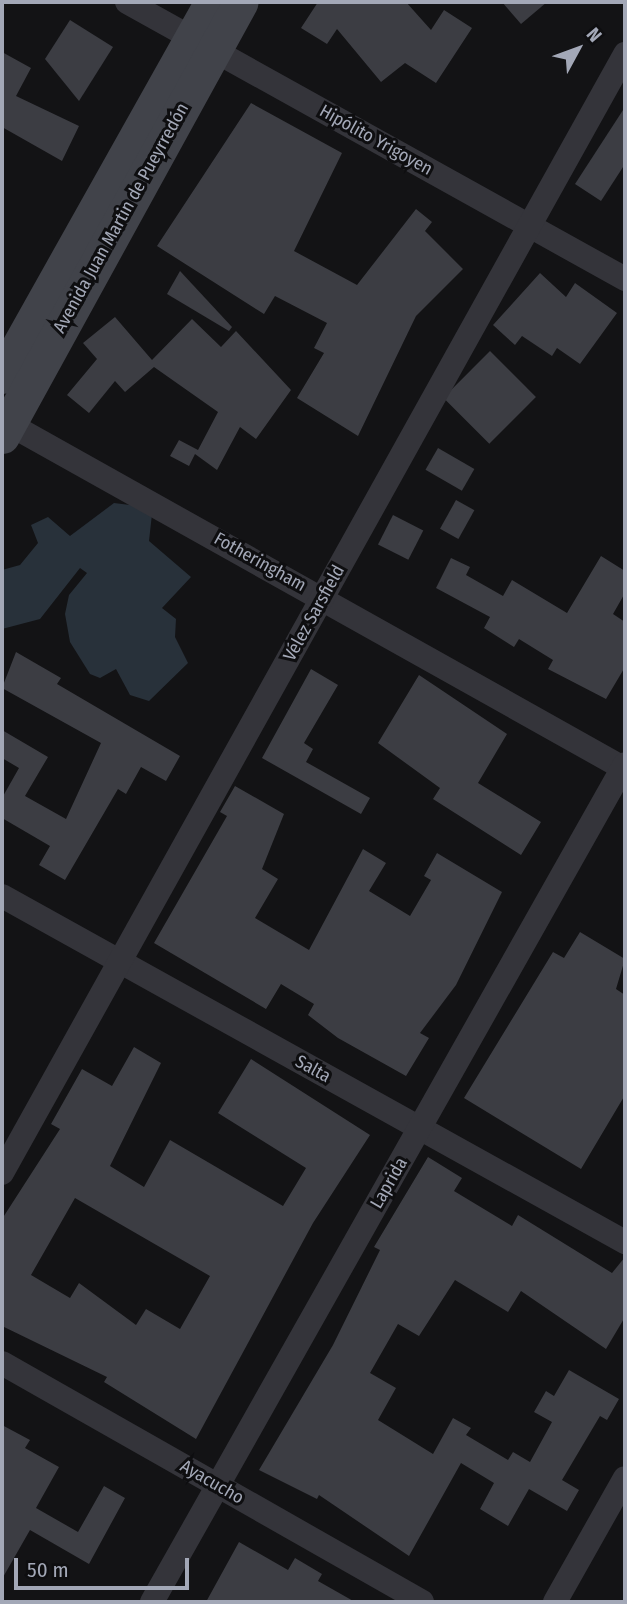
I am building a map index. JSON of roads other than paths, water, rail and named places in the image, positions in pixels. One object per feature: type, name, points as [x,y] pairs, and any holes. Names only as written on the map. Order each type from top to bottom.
[{"type":"main road","name":"Avenida Juan Martin de Pueyrredón","points":[[4,427],[203,43],[212,2]]},
{"type":"main road","name":"Avenida Juan Martin de Pueyrredón","points":[[2,376],[203,43],[241,2]]},
{"type":"street","name":"Hipólito Yrigoyen","points":[[127,2],[625,279]]},
{"type":"street","name":"Vélez Sarsfield","points":[[2,1173],[625,54]]},
{"type":"street","name":"Fotheringham","points":[[4,427],[323,596],[625,767]]},
{"type":"street","name":"Laprida","points":[[152,1602],[625,767]]},
{"type":"street","name":"Salta","points":[[2,896],[625,1242]]},
{"type":"street","name":"Ayacucho","points":[[2,1363],[422,1602]]},
{"type":"street","points":[[555,1602],[625,1478]]}]
